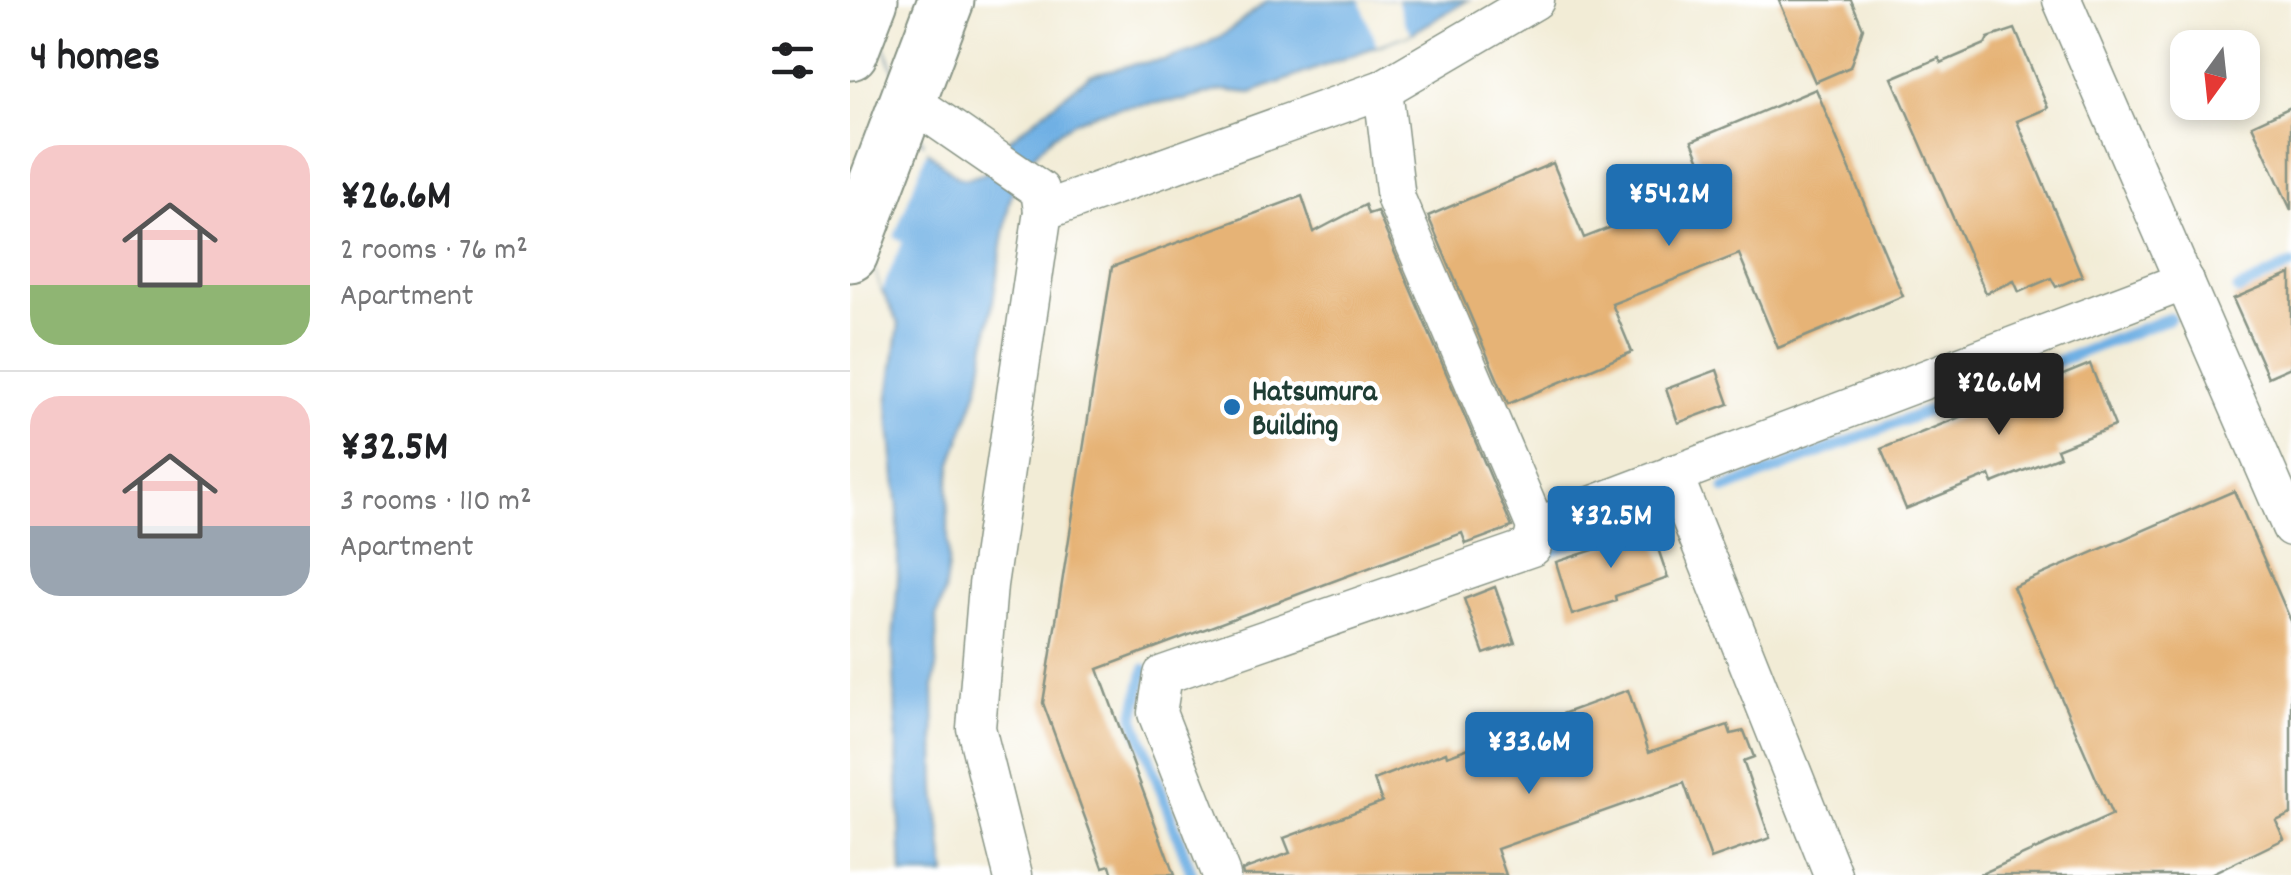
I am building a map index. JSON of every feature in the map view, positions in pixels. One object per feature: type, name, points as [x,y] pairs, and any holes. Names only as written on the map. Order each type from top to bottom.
[{"type":"highway","points":[[850,52],[870,0]]},
{"type":"highway","points":[[853,246],[946,0]]},
{"type":"street","points":[[1043,211],[1383,90],[1535,0]]},
{"type":"street","points":[[2062,0],[2291,528]]},
{"type":"street","points":[[1221,875],[1156,713],[1162,675],[1532,548],[1536,527],[1396,198],[1383,90]]},
{"type":"street","points":[[908,99],[1040,190],[1043,211],[988,585],[976,728],[1013,875]]},
{"type":"street","points":[[1536,527],[2185,281]]},
{"type":"street","points":[[1673,474],[1833,875]]},
{"type":"water","points":[[866,0],[925,149],[957,177],[966,179],[986,173],[1010,139],[1090,75],[1196,50],[1226,33],[1267,1],[1468,0],[1412,33],[1251,93],[1221,90],[1185,100],[1120,107],[1074,122],[1052,136],[1033,156],[1013,189],[979,386],[952,463],[948,489],[948,566],[936,618],[934,687],[936,792],[946,875],[902,875],[893,643],[898,510],[888,404],[899,324],[882,291],[850,186]]},
{"type":"pier","points":[[850,0],[865,0],[921,143],[929,145],[894,237],[902,242],[882,291],[850,186]]},
{"type":"pier","points":[[1360,0],[1397,0],[1412,33],[1376,45]]},
{"type":"building","points":[[1779,0],[1851,0],[1863,28],[1850,67],[1815,82]]},
{"type":"building","points":[[2015,29],[2048,108],[2017,121],[2082,276],[2056,287],[2051,278],[2019,292],[2014,281],[1986,293],[1892,78],[1939,58],[1941,63],[1985,44],[1988,38]]},
{"type":"building","points":[[1816,89],[1903,296],[1778,348],[1739,254],[1612,304],[1632,352],[1508,404],[1428,216],[1553,163],[1584,238],[1711,188],[1692,141]]},
{"type":"building","points":[[2291,107],[2291,210],[2252,125]]},
{"type":"building","name":"Hatsumura Building","points":[[1302,196],[1314,232],[1365,205],[1368,214],[1377,211],[1512,527],[1466,544],[1462,533],[1098,669],[1174,875],[1113,875],[1110,865],[1103,867],[1043,703],[1112,267]]},
{"type":"building","points":[[2291,274],[2291,367],[2268,377],[2233,299]]},
{"type":"building","points":[[2090,364],[2115,426],[2057,449],[2060,456],[1993,483],[1990,475],[1906,509],[1881,449]]},
{"type":"building","points":[[1717,370],[1729,404],[1678,423],[1666,389]]},
{"type":"building","points":[[2234,491],[2291,621],[2291,814],[2276,821],[2284,839],[2210,875],[1979,875],[2112,815],[2013,587]]},
{"type":"building","points":[[1651,528],[1668,578],[1572,615],[1556,562]]},
{"type":"building","points":[[1495,587],[1515,643],[1484,654],[1464,599]]},
{"type":"building","points":[[1628,690],[1649,752],[1728,725],[1731,734],[1744,731],[1754,757],[1743,761],[1770,838],[1711,859],[1684,783],[1497,849],[1506,875],[1243,875],[1242,870],[1290,853],[1284,838],[1382,802],[1374,780]]},
{"type":"waterway","points":[[2238,290],[2291,265]]},
{"type":"waterway","points":[[1725,489],[2170,318]]},
{"type":"waterway","points":[[1537,556],[1660,511]]},
{"type":"waterway","points":[[1145,669],[1134,717],[1192,875]]},
{"type":"place","name":"Hatsumura Building","points":[[1232,407]]}]
